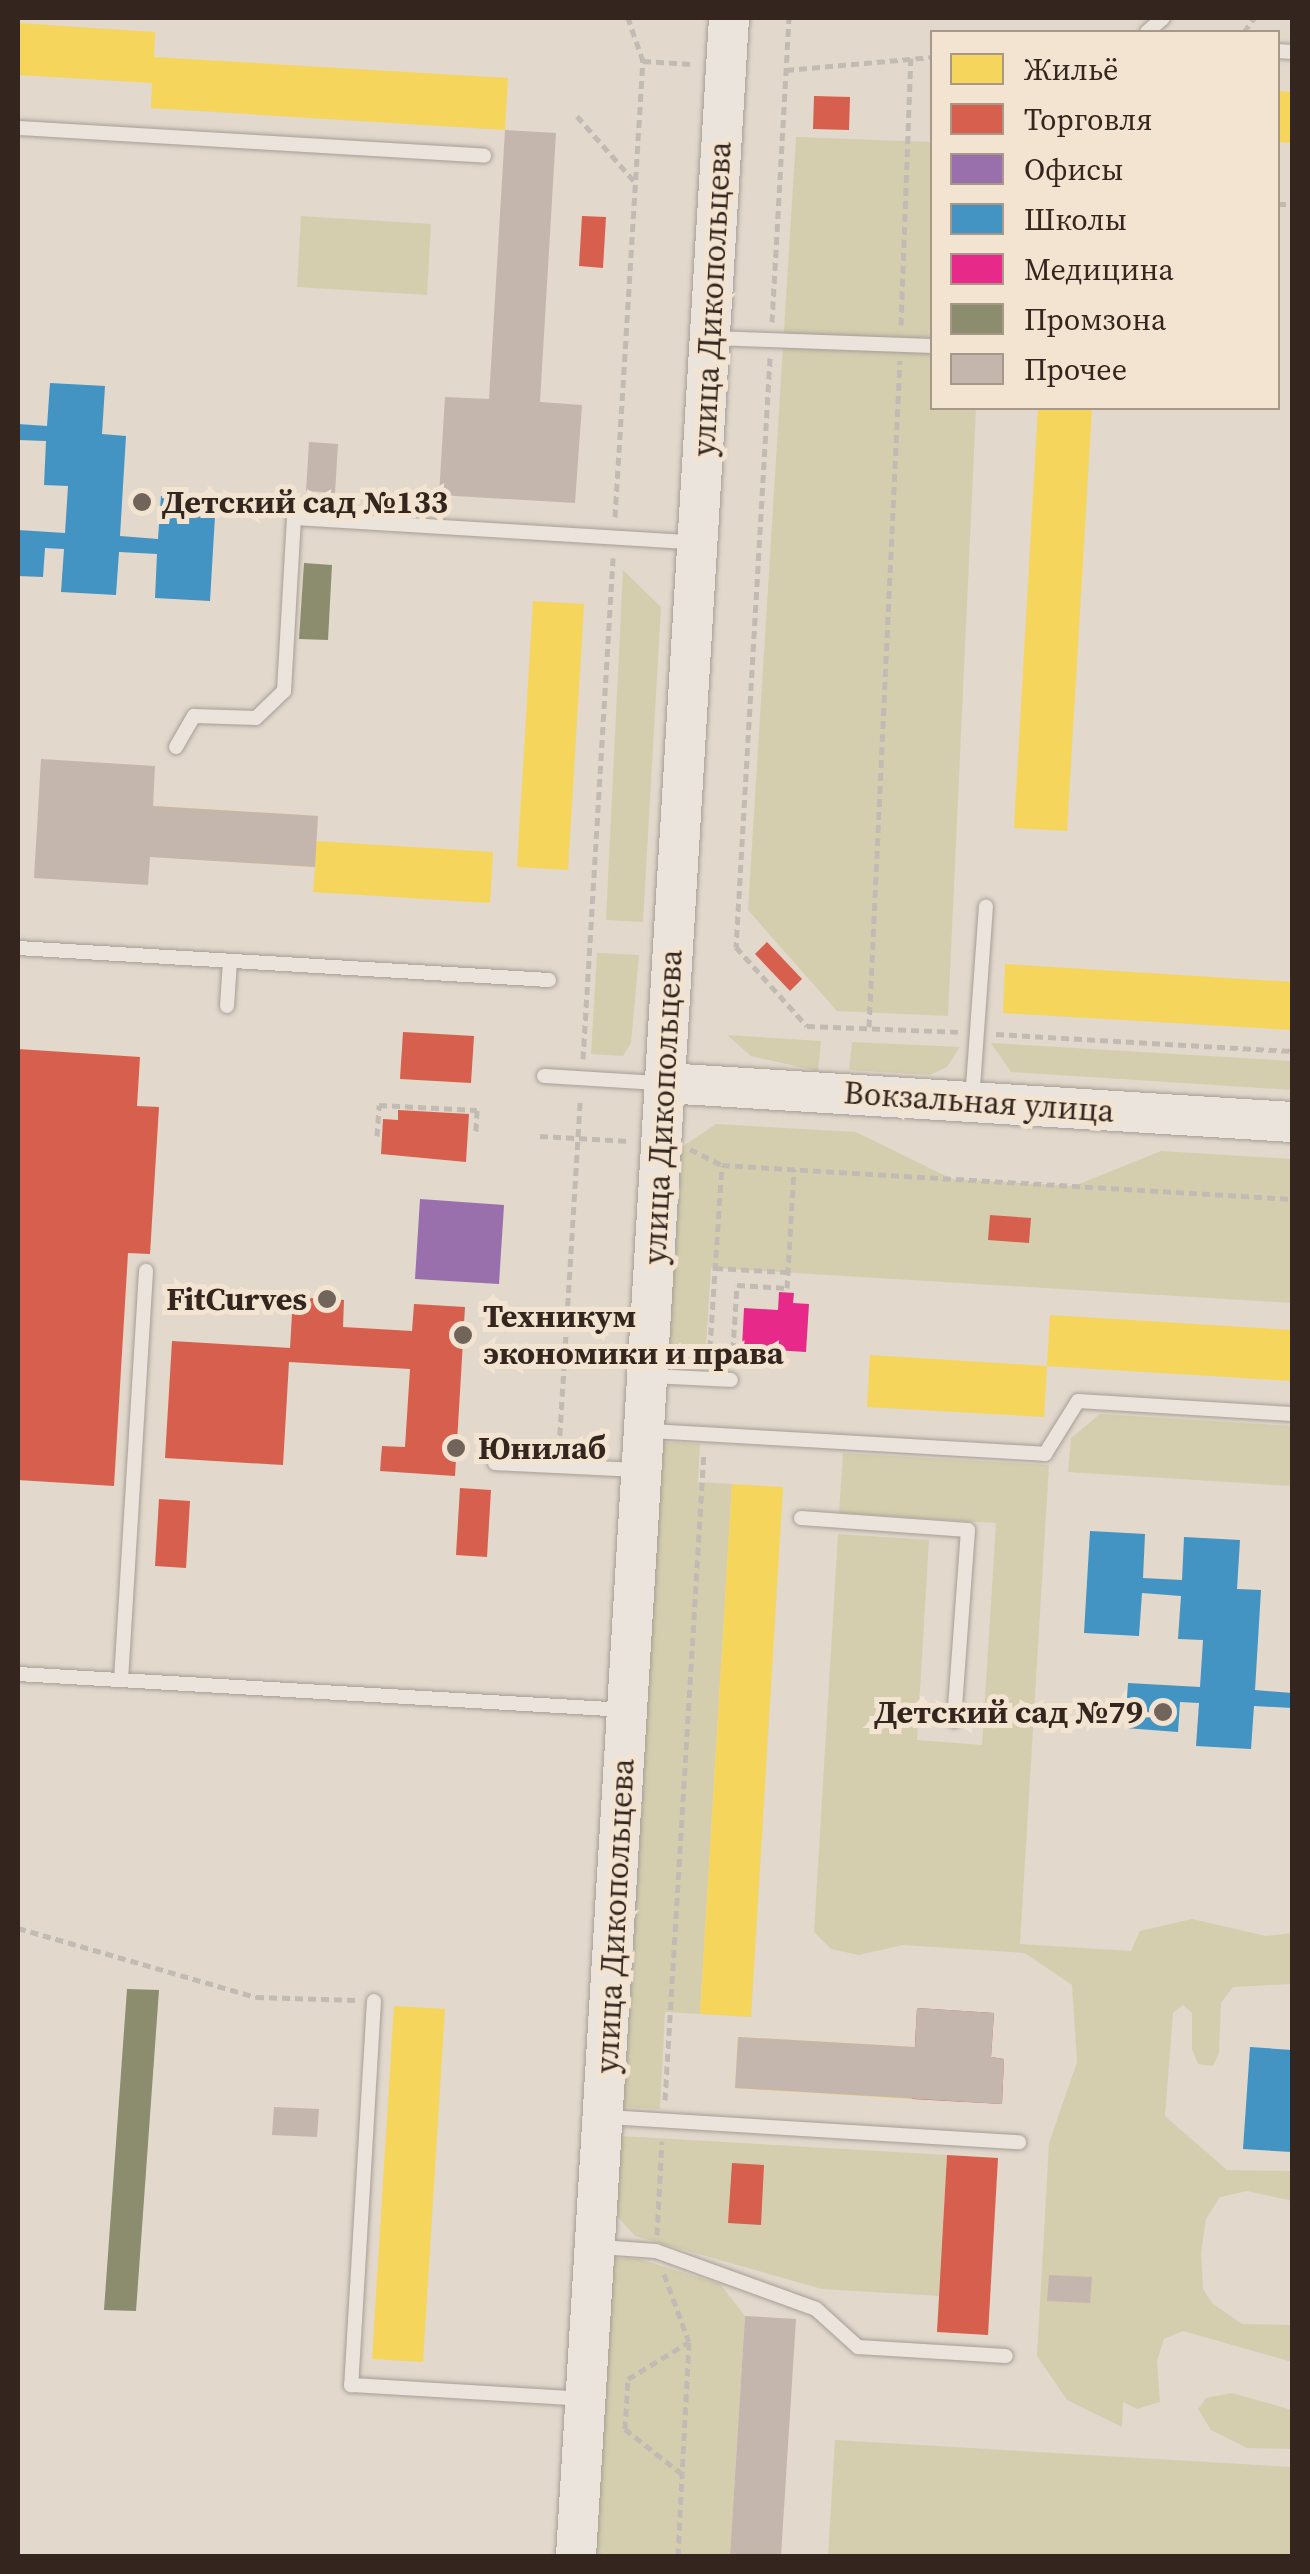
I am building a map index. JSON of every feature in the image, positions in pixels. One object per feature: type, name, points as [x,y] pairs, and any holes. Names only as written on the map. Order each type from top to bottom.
[{"type":"main road","name":"улица Дикопольцева","points":[[576,2556],[729,18]]},
{"type":"main road","name":"Вокзальная улица","points":[[665,1083],[1292,1122]]},
{"type":"lane","points":[[18,128],[484,156]]},
{"type":"lane","points":[[710,338],[930,346]]},
{"type":"lane","points":[[176,747],[194,716],[256,718],[284,691],[294,518],[698,542]]},
{"type":"lane","points":[[972,1102],[986,907]]},
{"type":"lane","points":[[18,948],[549,980]]},
{"type":"lane","points":[[228,1006],[230,960]]},
{"type":"lane","points":[[544,1076],[665,1083]]},
{"type":"lane","points":[[121,1680],[146,1272]]},
{"type":"lane","points":[[647,1376],[731,1380]]},
{"type":"lane","points":[[644,1430],[1045,1454],[1078,1401],[1292,1414]]},
{"type":"lane","points":[[495,1463],[642,1470]]},
{"type":"lane","points":[[801,1518],[968,1530],[954,1720]]},
{"type":"lane","points":[[18,1674],[627,1710]]},
{"type":"lane","points":[[374,2001],[351,2385],[585,2399]]},
{"type":"lane","points":[[602,2117],[1019,2142]]},
{"type":"lane","points":[[594,2247],[656,2251],[816,2309],[858,2347],[1006,2356]]},
{"type":"path","points":[[583,1059],[643,61],[628,18]]},
{"type":"path","points":[[789,18],[736,947],[807,1026],[1292,1051]]},
{"type":"path","points":[[786,70],[930,57]]},
{"type":"path","points":[[869,1028],[911,58]]},
{"type":"path","points":[[643,61],[692,64]]},
{"type":"path","points":[[578,116],[636,183]]},
{"type":"path","points":[[558,1465],[580,1101]]},
{"type":"path","points":[[377,1136],[379,1105],[476,1110],[476,1132]]},
{"type":"path","points":[[540,1136],[633,1141]]},
{"type":"path","points":[[682,1144],[722,1165],[1292,1200]]},
{"type":"path","points":[[708,1379],[722,1165]]},
{"type":"path","points":[[731,1380],[737,1286],[787,1288],[794,1169]]},
{"type":"path","points":[[715,1268],[788,1272]]},
{"type":"path","points":[[678,2556],[689,2342],[656,2251],[705,1434]]},
{"type":"path","points":[[18,1928],[256,1998],[374,2001]]},
{"type":"path","points":[[682,2474],[625,2429],[628,2379],[689,2342]]},
{"type":"shaded area","points":[[796,137],[930,142],[930,410],[976,410],[948,1016],[837,1011],[748,910]]},
{"type":"shaded area","points":[[301,216],[431,224],[427,295],[297,287]]},
{"type":"shaded area","points":[[623,570],[661,607],[643,922],[606,920]]},
{"type":"shaded area","points":[[597,953],[639,955],[631,1043],[623,1056],[591,1054]]},
{"type":"shaded area","points":[[727,1035],[821,1041],[818,1071],[751,1056]]},
{"type":"shaded area","points":[[852,1042],[960,1047],[947,1067],[930,1075],[849,1070]]},
{"type":"shaded area","points":[[991,1043],[1292,1061],[1292,1090],[1011,1072]]},
{"type":"shaded area","points":[[716,1124],[856,1132],[952,1179],[1074,1186],[1161,1151],[1292,1159],[1292,1303],[711,1268],[705,1362],[667,1360],[679,1149]]},
{"type":"shaded area","points":[[1100,1414],[1292,1426],[1292,1486],[1068,1472],[1071,1438]]},
{"type":"shaded area","points":[[662,1442],[700,1444],[698,1482],[732,1484],[700,2014],[665,2012],[660,2109],[621,2107]]},
{"type":"shaded area","points":[[843,1453],[1049,1465],[1020,1944],[1131,1951],[1140,1931],[1192,1919],[1266,1936],[1292,1933],[1292,1984],[1233,1987],[1221,2003],[1219,2053],[1213,2066],[1198,2064],[1192,2049],[1192,2013],[1183,2005],[1173,2013],[1165,2116],[1227,2170],[1292,2171],[1292,2201],[1247,2191],[1220,2197],[1206,2219],[1201,2253],[1203,2289],[1213,2304],[1242,2324],[1292,2325],[1292,2362],[1183,2331],[1164,2339],[1157,2361],[1160,2402],[1137,2409],[1123,2402],[1122,2427],[1067,2400],[1037,2356],[1049,2143],[1077,2062],[1072,1985],[1025,1953],[903,1945],[859,1955],[831,1949],[814,1932],[838,1534],[929,1540],[917,1740],[982,1745],[996,1523],[839,1513]]},
{"type":"shaded area","points":[[620,2136],[947,2155],[939,2296],[822,2289],[635,2236],[615,2214]]},
{"type":"shaded area","points":[[612,2258],[639,2259],[720,2284],[745,2316],[730,2556],[594,2556]]},
{"type":"shaded area","points":[[1232,2393],[1292,2410],[1292,2449],[1247,2448],[1211,2430],[1198,2409],[1206,2398]]},
{"type":"shaded area","points":[[835,2440],[1292,2467],[1292,2556],[828,2556]]},
{"type":"building: Жильё","points":[[18,23],[155,32],[154,57],[508,78],[505,130],[151,108],[152,83],[18,75]]},
{"type":"building: Жильё","points":[[1280,91],[1292,92],[1292,143],[1280,142]]},
{"type":"building: Жильё","points":[[1038,410],[1092,410],[1067,831],[1014,828]]},
{"type":"building: Жильё","points":[[533,601],[584,604],[568,870],[517,867]]},
{"type":"building: Жильё","points":[[141,805],[318,816],[316,841],[493,852],[490,903],[313,892],[315,867],[138,856]]},
{"type":"building: Жильё","points":[[1005,964],[1292,982],[1292,1030],[1003,1013]]},
{"type":"building: Жильё","points":[[1050,1315],[1292,1330],[1292,1381],[1047,1366]]},
{"type":"building: Жильё","points":[[870,1355],[1047,1366],[1044,1417],[867,1407]]},
{"type":"building: Жильё","points":[[732,1484],[783,1487],[751,2017],[700,2014]]},
{"type":"building: Жильё","points":[[394,2006],[445,2009],[423,2362],[372,2359]]},
{"type":"building: Жильё","points":[[738,2037],[915,2047],[912,2099],[735,2088]]},
{"type":"building: Торговля","points":[[814,96],[850,97],[849,130],[813,129]]},
{"type":"building: Торговля","points":[[582,216],[606,217],[603,268],[579,266]]},
{"type":"building: Торговля","points":[[767,942],[802,979],[790,991],[755,954]]},
{"type":"building: Торговля","points":[[403,1032],[474,1036],[471,1083],[400,1079]]},
{"type":"building: Торговля","points":[[18,1049],[140,1057],[137,1106],[159,1107],[150,1254],[128,1253],[114,1486],[18,1480]]},
{"type":"building: Торговля","points":[[398,1110],[469,1114],[466,1162],[381,1154],[383,1119],[398,1120]]},
{"type":"building: Торговля","points":[[990,1215],[1031,1218],[1029,1243],[988,1240]]},
{"type":"building: Торговля","points":[[293,1297],[344,1300],[343,1327],[412,1331],[414,1304],[465,1307],[455,1476],[380,1471],[382,1446],[405,1447],[410,1369],[289,1362],[283,1465],[165,1458],[172,1341],[290,1348]]},
{"type":"building: Торговля","points":[[460,1488],[491,1490],[487,1557],[456,1555]]},
{"type":"building: Торговля","points":[[159,1499],[190,1501],[186,1568],[155,1566]]},
{"type":"building: Торговля","points":[[917,2008],[994,2013],[991,2057],[1004,2059],[1002,2104],[912,2099]]},
{"type":"building: Торговля","points":[[947,2155],[998,2158],[988,2335],[937,2332]]},
{"type":"building: Торговля","points":[[732,2163],[764,2165],[761,2225],[728,2223]]},
{"type":"building: Офисы","points":[[420,1199],[504,1205],[499,1284],[415,1279]]},
{"type":"building: Школы","points":[[50,383],[105,386],[102,434],[126,436],[120,536],[158,539],[161,496],[216,499],[210,601],[155,598],[157,554],[119,552],[116,595],[61,592],[64,549],[45,548],[43,577],[18,576],[18,530],[65,533],[68,486],[44,485],[46,441],[18,440],[18,424],[47,426]]},
{"type":"building: Школы","points":[[1090,1531],[1145,1534],[1143,1578],[1182,1580],[1184,1537],[1240,1540],[1237,1589],[1261,1590],[1255,1690],[1292,1693],[1292,1708],[1254,1706],[1251,1749],[1196,1746],[1199,1703],[1180,1702],[1178,1732],[1125,1728],[1128,1683],[1200,1687],[1203,1640],[1178,1639],[1181,1596],[1142,1593],[1139,1636],[1084,1633]]},
{"type":"building: Школы","points":[[1250,2047],[1292,2050],[1292,2152],[1243,2149]]},
{"type":"building: Медицина","points":[[779,1292],[794,1293],[793,1303],[809,1304],[806,1352],[742,1348],[744,1308],[778,1310]]},
{"type":"building: Промзона","points":[[304,563],[332,565],[328,640],[299,639]]},
{"type":"building: Промзона","points":[[127,1989],[159,1990],[136,2311],[104,2310]]},
{"type":"building: Прочее","points":[[505,130],[556,133],[540,402],[582,405],[575,503],[439,495],[445,397],[489,399]]},
{"type":"building: Прочее","points":[[309,442],[338,444],[335,493],[306,491]]},
{"type":"building: Прочее","points":[[41,759],[155,766],[153,806],[318,816],[315,867],[150,857],[148,885],[34,878]]},
{"type":"building: Прочее","points":[[917,2008],[994,2013],[991,2057],[1004,2059],[1002,2104],[735,2088],[738,2037],[915,2047]]},
{"type":"building: Прочее","points":[[274,2107],[319,2109],[317,2137],[272,2135]]},
{"type":"building: Прочее","points":[[1049,2275],[1092,2277],[1090,2303],[1047,2301]]},
{"type":"building: Прочее","points":[[745,2316],[796,2319],[781,2556],[730,2556]]},
{"type":"place","name":"Детский сад №133","points":[[142,502]]},
{"type":"place","name":"FitCurves","points":[[327,1299]]},
{"type":"place","name":"Техникум экономики и права","points":[[463,1335]]},
{"type":"place","name":"Юнилаб","points":[[456,1448]]},
{"type":"place","name":"Детский сад №79","points":[[1163,1712]]}]
